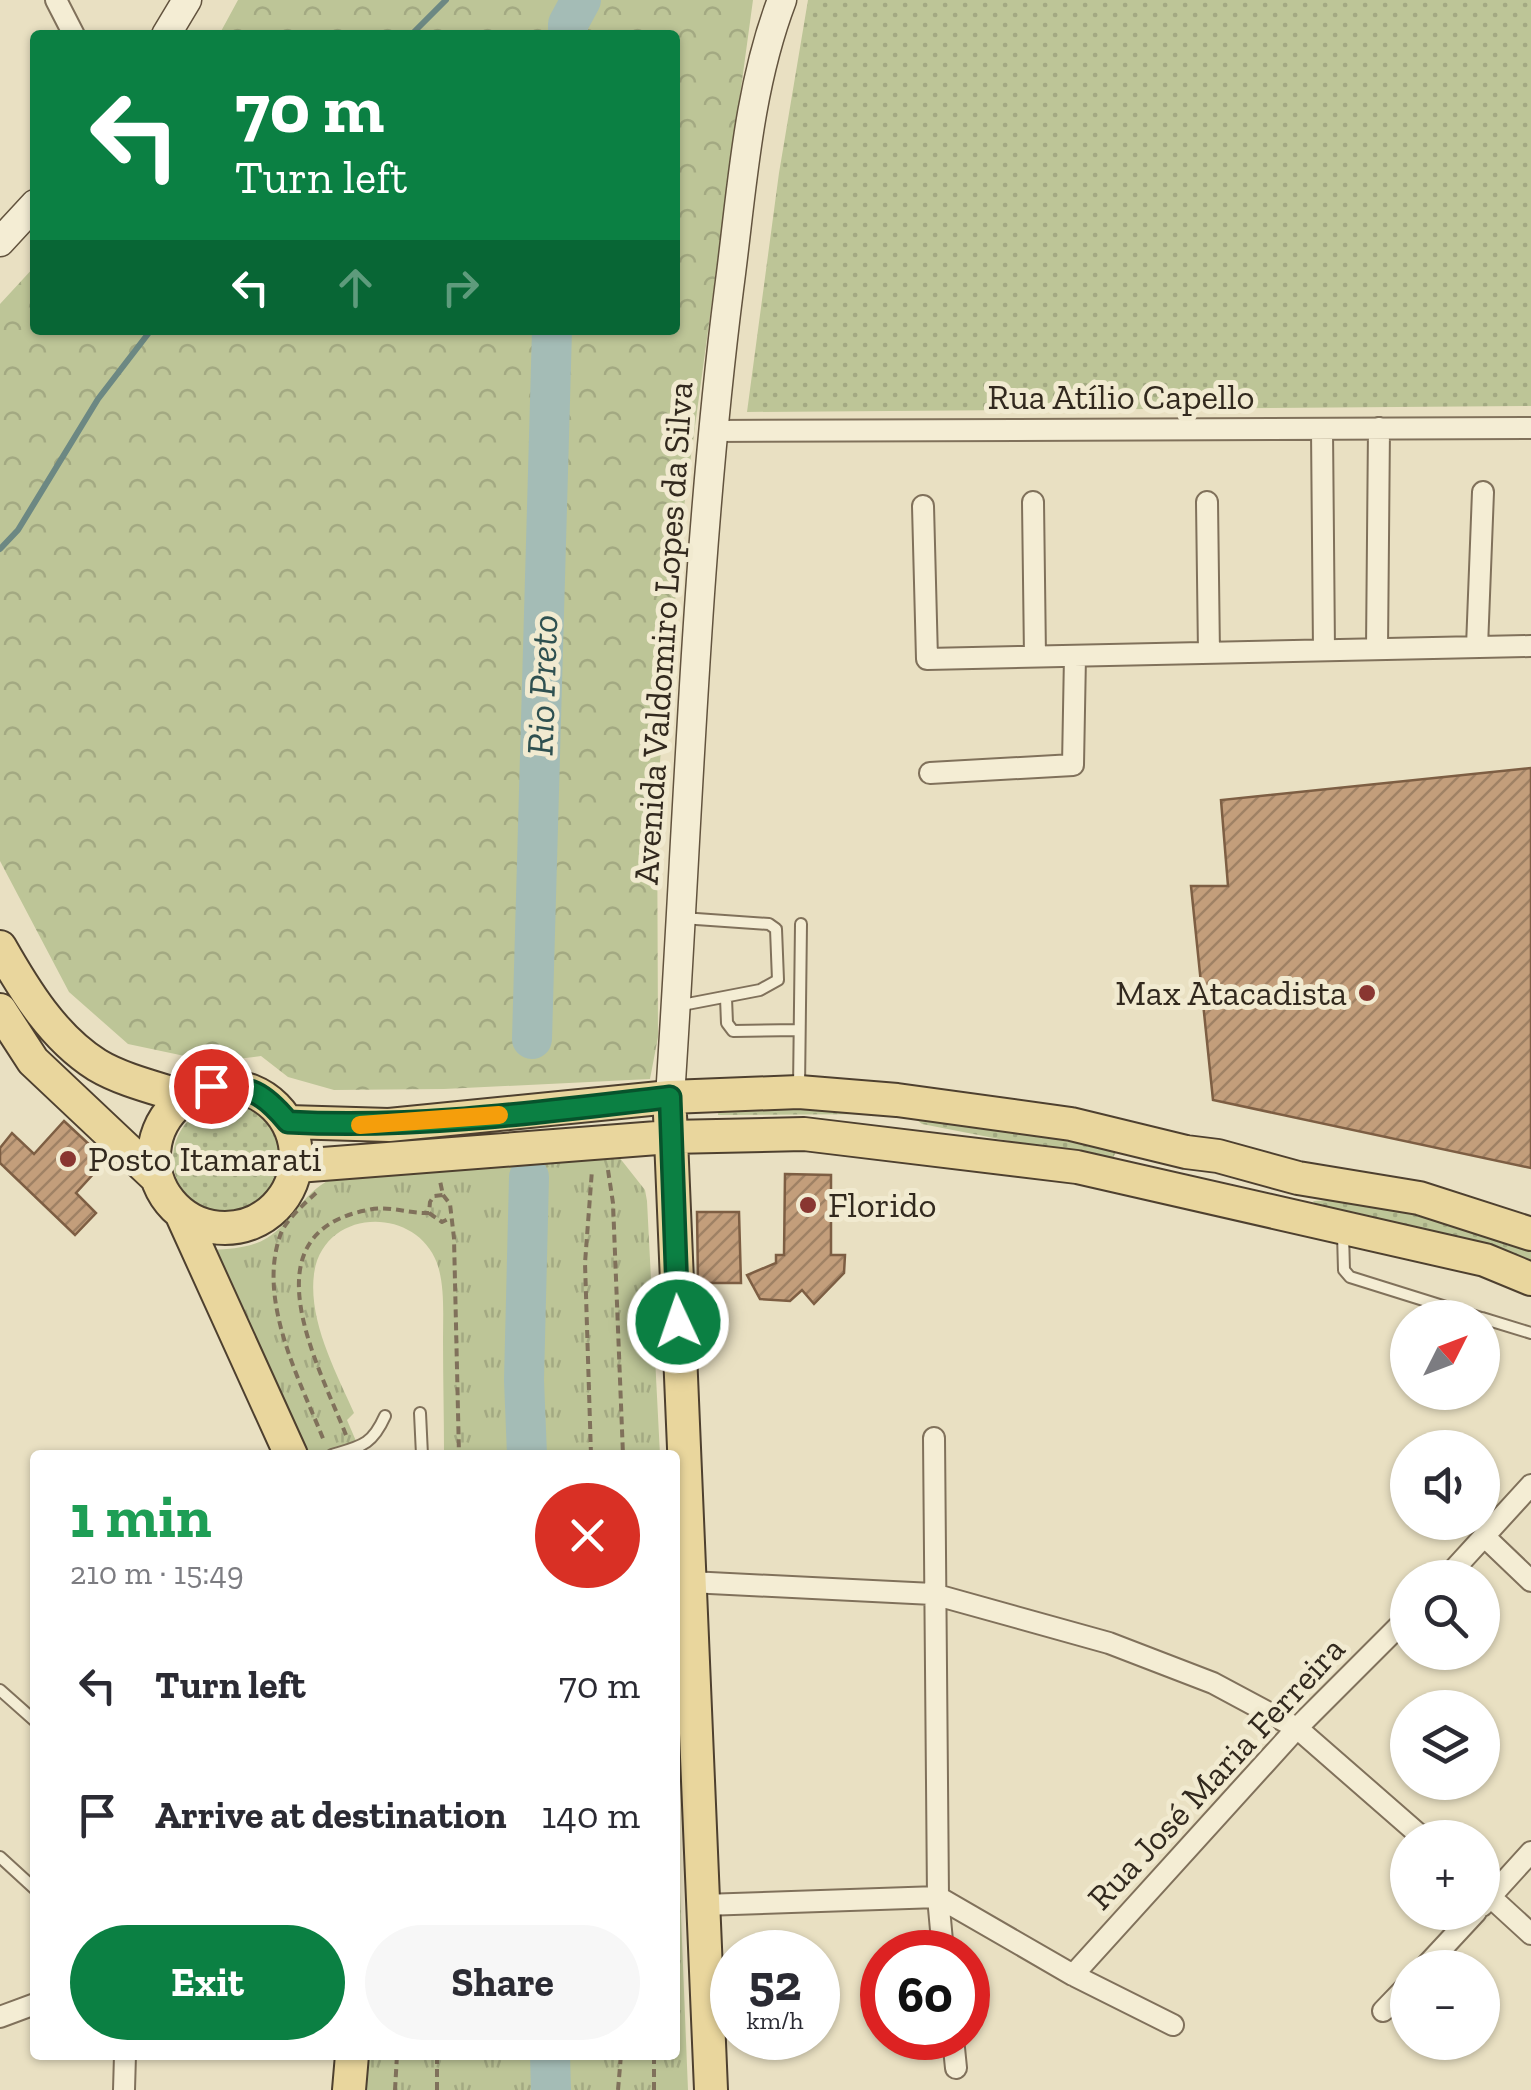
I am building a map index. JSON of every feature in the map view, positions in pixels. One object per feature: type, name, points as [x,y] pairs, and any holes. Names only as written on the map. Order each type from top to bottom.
[{"type":"main road","points":[[169,30],[187,0]]},
{"type":"main road","name":"Avenida Valdomiro Lopes da Silva","points":[[670,1097],[711,431],[752,107],[767,40],[782,0]]},
{"type":"main road","points":[[0,242],[30,209]]},
{"type":"main road","points":[[0,946],[30,998],[64,1039],[99,1066],[184,1097]]},
{"type":"main road","points":[[0,1010],[33,1061],[156,1178],[181,1213],[289,1450]]},
{"type":"main road","points":[[156,1178],[154,1148],[158,1134],[164,1119],[184,1097],[211,1086],[242,1086],[269,1099],[288,1122],[296,1143],[297,1166],[287,1194],[266,1216],[238,1228],[208,1226],[181,1213]]},
{"type":"main road","points":[[288,1122],[389,1125],[670,1097],[799,1092],[897,1100],[1072,1124],[1298,1178],[1419,1198],[1531,1234]]},
{"type":"main road","points":[[670,1097],[711,2090]]},
{"type":"main road","points":[[895,1142],[897,1100]]},
{"type":"main road","points":[[297,1166],[595,1152],[670,1138],[771,1133],[895,1142],[1077,1166],[1484,1260],[1531,1278]]},
{"type":"main road","points":[[1105,1174],[1139,1157],[1186,1152]]},
{"type":"main road","points":[[1235,1204],[1284,1197],[1298,1178]]},
{"type":"main road","points":[[349,2090],[352,2060]]},
{"type":"street","points":[[56,0],[71,30]]},
{"type":"street","points":[[1377,649],[1379,428]]},
{"type":"street","name":"Rua Atílio Capello","points":[[711,431],[1531,428]]},
{"type":"street","points":[[1322,430],[1324,650]]},
{"type":"street","points":[[1477,647],[1482,492]]},
{"type":"street","points":[[1033,502],[1034,656]]},
{"type":"street","points":[[1208,502],[1209,653]]},
{"type":"street","points":[[923,506],[927,659],[1531,646]]},
{"type":"street","points":[[930,773],[1073,766],[1075,656]]},
{"type":"street","points":[[934,1438],[933,1594],[942,1930]]},
{"type":"street","points":[[1500,1522],[1531,1485]]},
{"type":"street","points":[[1464,1560],[1484,1540]]},
{"type":"street","points":[[1488,1540],[1531,1580]]},
{"type":"street","points":[[690,1582],[933,1594],[1109,1643],[1213,1683],[1297,1728],[1402,1820]]},
{"type":"street","name":"Rua José Maria Ferreira","points":[[1073,1974],[1297,1728],[1390,1634]]},
{"type":"street","points":[[1500,1884],[1531,1852]]},
{"type":"street","points":[[704,1905],[938,1896],[1173,2026]]},
{"type":"street","points":[[1500,1913],[1531,1934]]},
{"type":"street","points":[[1440,1950],[1457,1930]]},
{"type":"street","points":[[1383,2011],[1390,2004]]},
{"type":"street","points":[[0,2017],[30,2006]]},
{"type":"street","points":[[124,2090],[125,2060]]},
{"type":"street","points":[[955,2060],[956,2068]]},
{"type":"lane","points":[[676,1006],[760,990],[778,980],[776,929],[770,924],[681,918]]},
{"type":"lane","points":[[799,1092],[801,924]]},
{"type":"lane","points":[[726,998],[727,1023],[733,1031],[799,1030]]},
{"type":"lane","points":[[1343,1228],[1344,1270],[1350,1277],[1424,1300]]},
{"type":"lane","points":[[1500,1324],[1531,1333]]},
{"type":"lane","points":[[420,1414],[422,1450]]},
{"type":"lane","points":[[348,1450],[366,1444],[375,1436],[385,1416]]},
{"type":"lane","points":[[0,1690],[30,1717]]},
{"type":"lane","points":[[0,1857],[30,1885]]},
{"type":"path","points":[[591,1450],[585,1263],[595,1152],[607,1161],[613,1203],[623,1450]]},
{"type":"path","points":[[437,1157],[442,1195],[450,1204],[452,1215],[459,1450]]},
{"type":"path","points":[[319,1190],[282,1230],[274,1279],[286,1339],[329,1450]]},
{"type":"path","points":[[429,1213],[434,1196],[442,1195]]},
{"type":"path","points":[[351,1449],[303,1326],[297,1296],[304,1256],[313,1240],[341,1216],[386,1207],[429,1213],[442,1222],[452,1215]]},
{"type":"path","points":[[395,2090],[397,2060]]},
{"type":"path","points":[[437,2060],[437,2090]]},
{"type":"path","points":[[618,2090],[620,2060]]},
{"type":"path","points":[[654,2060],[654,2090]]},
{"type":"green space","points":[[238,0],[753,0],[684,507],[657,793],[658,1037],[650,1079],[334,1090],[288,1077],[261,1056],[213,1062],[128,1044],[69,992],[0,861],[0,304],[30,271],[30,335],[680,335],[680,30],[222,30]]},
{"type":"green space","points":[[808,0],[1531,0],[1531,406],[747,412],[779,173]]},
{"type":"green space","points":[[229,1103],[250,1107],[269,1119],[281,1138],[285,1159],[281,1180],[269,1199],[250,1211],[229,1215],[208,1211],[189,1199],[177,1180],[173,1159],[177,1138],[189,1119],[208,1107]]},
{"type":"green space","points":[[719,1104],[888,1114],[718,1115]]},
{"type":"green space","points":[[918,1111],[1118,1149],[1111,1161],[922,1124],[917,1120]]},
{"type":"green space","points":[[619,1157],[645,1190],[647,1201],[660,1450],[444,1450],[443,1301],[437,1263],[426,1244],[410,1231],[371,1222],[351,1226],[334,1236],[321,1252],[313,1292],[319,1328],[354,1413],[347,1420],[360,1450],[302,1450],[213,1250],[248,1246],[267,1238],[312,1192],[331,1179]]},
{"type":"green space","points":[[1336,1200],[1490,1225],[1531,1243],[1531,1265],[1323,1214],[1313,1201]]},
{"type":"green space","points":[[680,1891],[688,2090],[365,2090],[367,2060],[680,2060]]},
{"type":"building","name":"Max Atacadista","points":[[1531,768],[1531,1168],[1213,1100],[1191,886],[1228,886],[1221,800]]},
{"type":"building","points":[[64,1121],[106,1160],[76,1193],[96,1213],[75,1235],[0,1163],[0,1148],[12,1133],[34,1154]]},
{"type":"building","points":[[785,1174],[831,1175],[831,1255],[845,1255],[844,1273],[814,1304],[802,1290],[790,1301],[760,1299],[747,1275],[776,1263],[776,1255],[784,1255]]},
{"type":"building","points":[[697,1212],[739,1212],[741,1283],[698,1283]]},
{"type":"waterway","points":[[416,30],[446,0]]},
{"type":"waterway","name":"Rio Preto","points":[[568,30],[581,0]]},
{"type":"waterway","points":[[0,549],[18,530],[98,399],[147,335]]},
{"type":"waterway","name":"Rio Preto","points":[[532,1039],[552,335]]},
{"type":"waterway","name":"Rio Preto","points":[[527,1450],[524,1380],[529,1177]]},
{"type":"waterway","name":"Rio Preto","points":[[550,2060],[551,2090]]},
{"type":"slow traffic","points":[[360,1125],[499,1115]]},
{"type":"place","name":"Max Atacadista","points":[[1367,993]]},
{"type":"place","name":"Posto Itamarati","points":[[68,1159]]},
{"type":"place","name":"Florido","points":[[808,1205]]},
{"type":"route","points":[[211,1086],[242,1086],[269,1099],[288,1122],[327,1124],[460,1120],[670,1097],[678,1322]]}]
